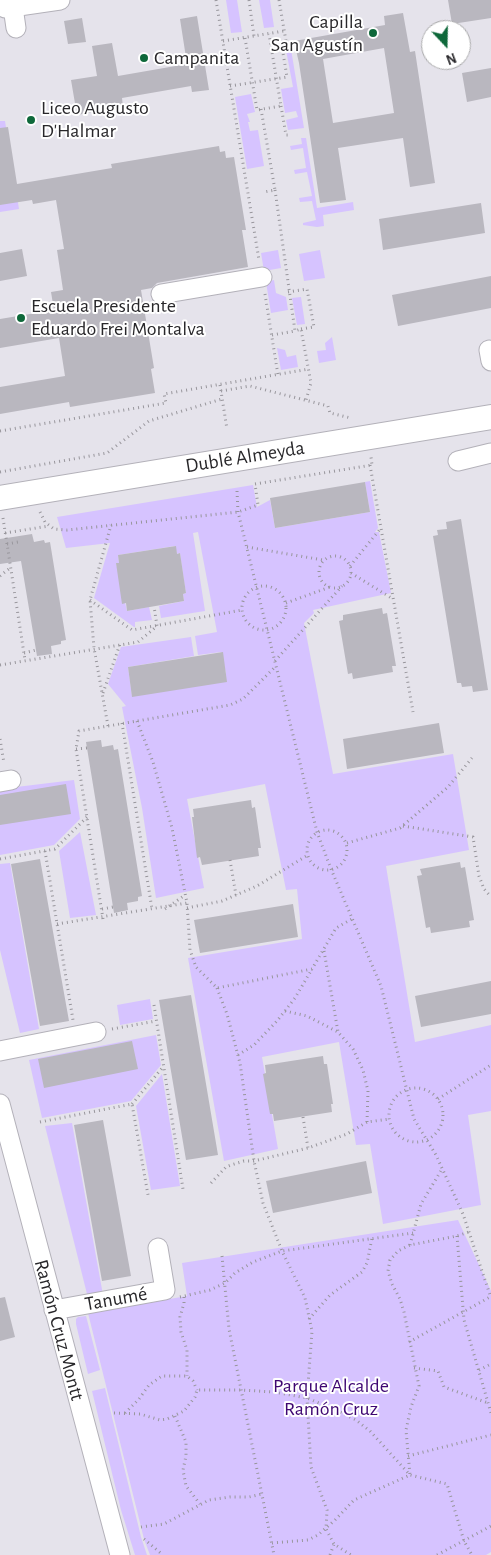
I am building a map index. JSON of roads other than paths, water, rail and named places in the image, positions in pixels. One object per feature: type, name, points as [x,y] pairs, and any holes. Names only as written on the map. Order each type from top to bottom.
[{"type":"main road","name":"Dublé Almeyda","points":[[2,508],[490,422]]},
{"type":"street","points":[[16,28],[8,3],[60,0]]},
{"type":"street","points":[[161,294],[262,277]]},
{"type":"street","points":[[458,461],[491,453]]},
{"type":"street","points":[[0,1051],[96,1032]]},
{"type":"street","name":"Ramón Cruz Montt","points":[[1,1113],[120,1555]]},
{"type":"street","name":"Tanumé","points":[[54,1310],[165,1290],[158,1248]]},
{"type":"place","name":"Capilla San Agustín","points":[[373,33]]},
{"type":"place","name":"Campanita","points":[[144,58]]},
{"type":"place","name":"Liceo Augusto D'Halmar","points":[[31,120]]},
{"type":"place","name":"Escuela Presidente Eduardo Frei Montalva","points":[[21,318]]},
{"type":"park label","name":"Parque Alcalde Ramón Cruz","points":[[331,1398]]}]
